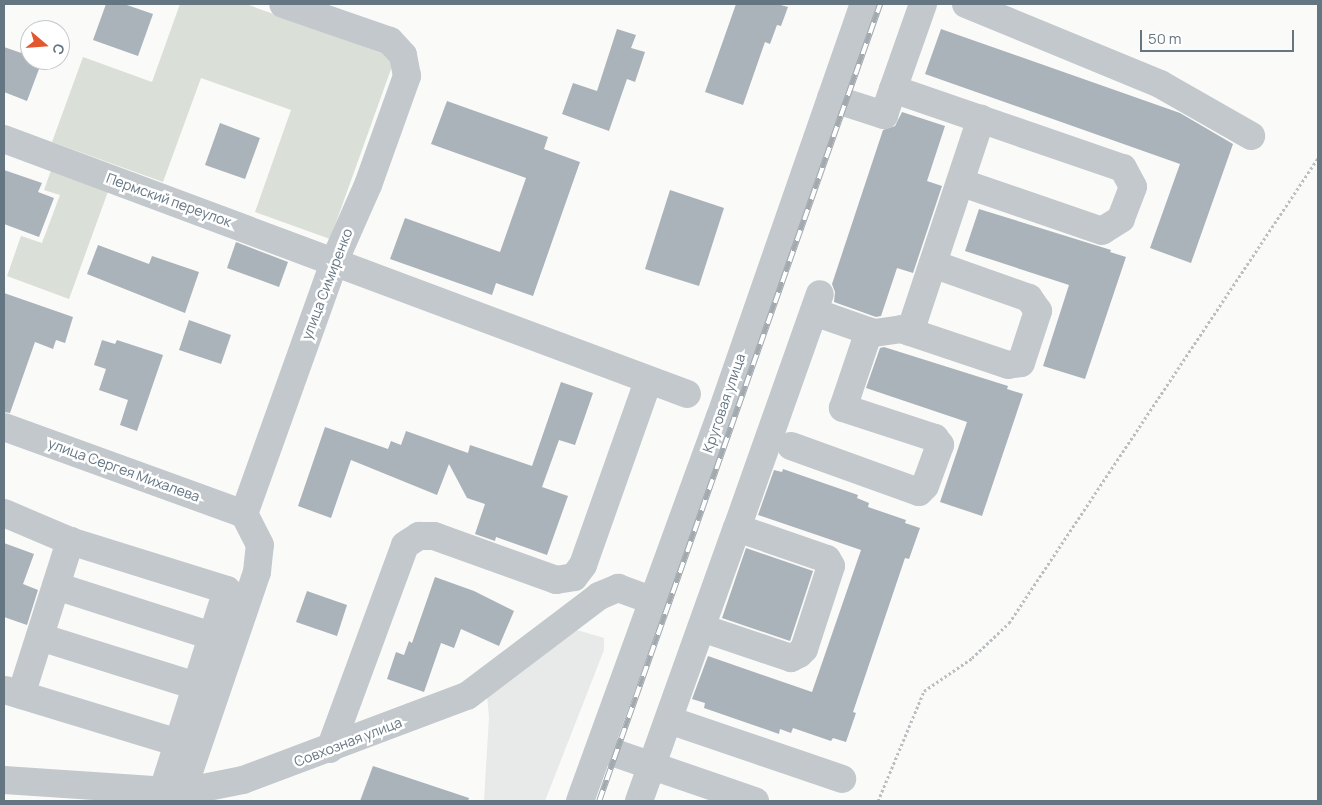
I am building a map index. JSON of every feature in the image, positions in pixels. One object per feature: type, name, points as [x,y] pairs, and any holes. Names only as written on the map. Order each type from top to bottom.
[{"type":"street","name":"улица Симиренко","points":[[244,514],[334,262],[368,185],[407,76],[403,55],[390,41],[283,4]]},
{"type":"street","name":"Круговая улица","points":[[580,801],[653,601],[864,4]]},
{"type":"street","points":[[831,98],[884,115],[923,4]]},
{"type":"street","points":[[966,4],[1160,84],[1251,136]]},
{"type":"street","points":[[893,89],[1123,168],[1133,187],[1121,219],[1102,230],[960,182]]},
{"type":"street","points":[[910,332],[982,119]]},
{"type":"street","name":"Пермский переулок","points":[[4,139],[648,381],[688,394]]},
{"type":"street","points":[[639,801],[817,303],[869,331],[901,329],[1008,365],[1021,363],[1038,311],[1029,298],[933,264]]},
{"type":"street","points":[[791,446],[919,492],[925,486],[940,445],[935,438],[843,408],[869,331]]},
{"type":"street","points":[[330,749],[404,545],[419,536],[434,536],[556,580],[574,577],[583,564],[648,381]]},
{"type":"street","name":"улица Сергея Михалева","points":[[4,427],[244,514]]},
{"type":"street","points":[[4,513],[70,541],[226,590],[178,743],[175,795]]},
{"type":"street","points":[[175,795],[257,572],[260,545],[244,514]]},
{"type":"street","points":[[702,628],[791,658],[804,649],[831,566],[827,559],[737,528]]},
{"type":"street","points":[[70,541],[40,637],[12,693],[178,743]]},
{"type":"street","points":[[56,586],[212,636]]},
{"type":"street","name":"Совхозная улица","points":[[4,780],[175,795],[239,791],[330,749],[467,696],[599,596],[618,588],[653,601]]},
{"type":"street","points":[[40,637],[196,686]]},
{"type":"street","points":[[669,720],[842,779]]},
{"type":"street","points":[[600,748],[755,801]]},
{"type":"street","points":[[35,784],[67,801]]},
{"type":"path","points":[[878,801],[924,691],[972,658],[1009,624],[1318,158]]},
{"type":"shaded area","points":[[180,4],[246,4],[395,58],[330,239],[255,212],[291,110],[201,78],[163,182],[52,142],[83,57],[152,82]]},
{"type":"shaded area","points":[[53,165],[110,186],[69,299],[7,276],[21,236],[42,243],[60,195],[44,190]]},
{"type":"shaded area","points":[[577,630],[604,638],[604,650],[545,801],[484,801],[489,717],[487,696]]},
{"type":"building","points":[[106,4],[124,4],[153,14],[138,56],[93,40]]},
{"type":"building","points":[[736,4],[777,4],[788,7],[781,26],[777,25],[770,44],[765,42],[743,105],[705,92]]},
{"type":"building","points":[[617,29],[636,35],[631,48],[645,52],[635,82],[627,79],[609,131],[562,114],[573,83],[597,91]]},
{"type":"building","points":[[941,29],[1180,113],[1233,144],[1191,263],[1150,248],[1180,164],[925,74]]},
{"type":"building","points":[[4,47],[20,53],[20,70],[39,70],[27,101],[4,92]]},
{"type":"building","points":[[447,101],[548,137],[544,149],[580,162],[533,296],[496,283],[492,295],[390,259],[405,218],[500,252],[526,178],[431,144]]},
{"type":"building","points":[[902,112],[945,126],[927,181],[942,186],[913,273],[897,268],[881,316],[876,317],[834,302],[835,292],[832,284],[883,130],[895,126]]},
{"type":"building","points":[[220,123],[260,138],[245,179],[205,165]]},
{"type":"building","points":[[4,170],[42,183],[38,192],[54,198],[39,237],[4,224]]},
{"type":"building","points":[[670,190],[724,208],[699,286],[645,269]]},
{"type":"building","points":[[979,209],[1111,250],[1110,252],[1126,257],[1085,379],[1043,366],[1069,285],[965,251]]},
{"type":"building","points":[[236,242],[288,262],[279,287],[227,268]]},
{"type":"building","points":[[98,245],[149,264],[152,256],[199,272],[185,313],[87,274]]},
{"type":"building","points":[[4,293],[73,317],[65,343],[56,340],[53,349],[35,342],[10,413],[4,412]]},
{"type":"building","points":[[189,320],[231,335],[221,364],[179,350]]},
{"type":"building","points":[[102,340],[115,344],[117,340],[163,355],[137,431],[120,425],[128,400],[99,390],[106,369],[94,365]]},
{"type":"building","points":[[884,347],[1008,386],[1007,389],[1023,394],[982,516],[940,502],[967,422],[866,388],[880,348]]},
{"type":"building","points":[[561,382],[593,393],[575,445],[559,440],[542,487],[568,496],[547,555],[496,537],[495,541],[475,534],[485,504],[467,498],[449,464],[437,495],[351,460],[331,518],[298,506],[325,427],[388,449],[391,441],[401,445],[406,431],[468,453],[470,445],[532,466]]},
{"type":"building","points":[[783,469],[858,495],[857,498],[869,503],[868,507],[906,520],[905,523],[920,528],[909,559],[905,558],[853,712],[856,713],[846,742],[833,738],[831,741],[793,728],[791,733],[780,729],[779,734],[704,708],[705,703],[692,699],[708,656],[812,692],[861,550],[758,515],[774,470],[782,472]]},
{"type":"building","points":[[4,543],[34,554],[23,584],[38,590],[27,625],[4,617]]},
{"type":"building","points":[[746,548],[813,571],[790,641],[722,618]]},
{"type":"building","points":[[435,577],[474,591],[514,611],[499,646],[461,629],[454,648],[441,643],[424,692],[387,679],[396,652],[404,655],[409,641],[412,643]]},
{"type":"building","points":[[307,591],[347,605],[337,636],[296,622]]},
{"type":"building","points":[[373,766],[469,798],[468,801],[360,801]]},
{"type":"railway","points":[[599,801],[880,4]]}]
